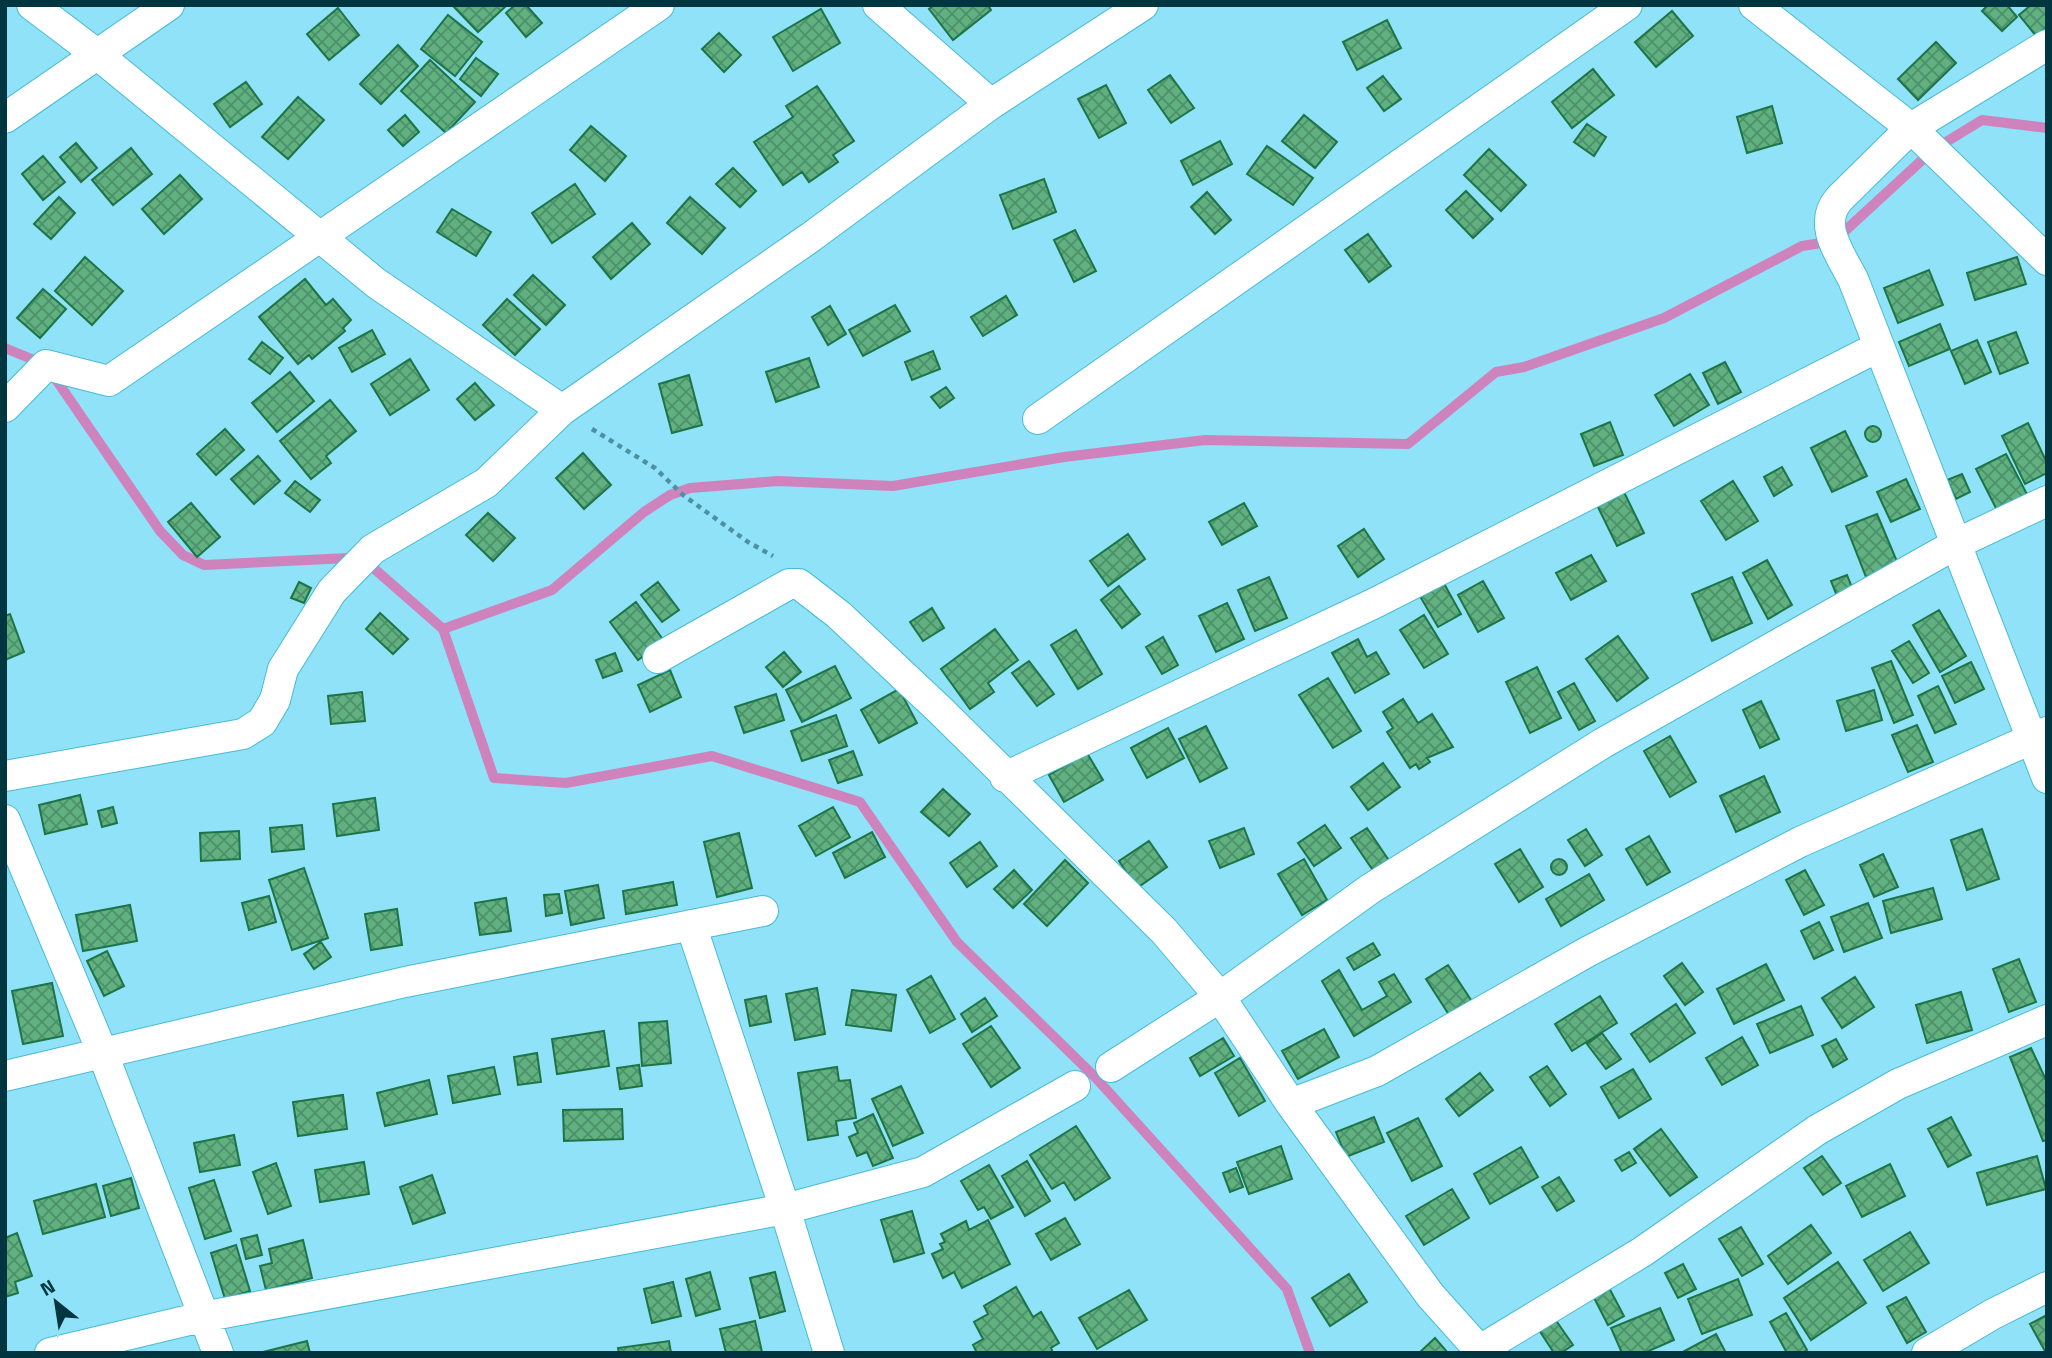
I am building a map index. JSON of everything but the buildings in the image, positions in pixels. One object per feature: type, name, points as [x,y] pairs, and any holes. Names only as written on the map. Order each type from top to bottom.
[{"type":"street","points":[[33,5],[98,55],[376,284],[562,410]]},
{"type":"street","points":[[5,118],[169,5]]},
{"type":"street","points":[[5,408],[46,365],[109,381],[320,240],[659,5]]},
{"type":"street","points":[[878,5],[992,104]]},
{"type":"street","points":[[5,776],[243,734],[262,722],[275,700],[283,669],[332,591],[373,549],[486,483],[562,410],[811,237],[992,104],[1143,5]]},
{"type":"street","points":[[1038,419],[1628,5]]},
{"type":"street","points":[[1754,5],[1911,128],[2047,260]]},
{"type":"street","points":[[2047,45],[1911,128],[1839,199],[1830,209],[1827,221],[1956,544],[2040,735],[2047,778]]},
{"type":"street","points":[[1005,776],[1375,603],[1878,347]]},
{"type":"street","points":[[1111,1066],[1220,998],[1370,889],[1592,751],[1956,544],[2047,501]]},
{"type":"street","points":[[658,658],[789,584],[799,584],[839,615],[941,711],[1164,931],[1220,998],[1291,1104],[1430,1295],[1481,1351],[1663,1238],[1817,1130],[1898,1084],[2047,1020]]},
{"type":"street","points":[[1291,1104],[1377,1071],[1587,952],[1800,842],[2040,735]]},
{"type":"street","points":[[5,820],[103,1054],[218,1353]]},
{"type":"street","points":[[5,1076],[405,982],[763,911]]},
{"type":"street","points":[[691,925],[785,1209],[828,1353]]},
{"type":"street","points":[[50,1353],[202,1317],[785,1209],[923,1172],[1075,1086]]},
{"type":"street","points":[[1927,1353],[1993,1314],[2047,1287]]},
{"type":"path","points":[[562,410],[654,468],[683,495],[748,542],[780,560],[787,572],[789,584]]},
{"type":"waterway","points":[[443,629],[552,590],[644,512],[670,495],[690,488],[778,481],[893,486],[1064,457],[1205,440],[1408,444],[1496,372],[1524,367],[1664,318],[1802,246],[1834,241],[1933,150],[1982,120],[2047,128]]},
{"type":"waterway","points":[[5,348],[46,365],[160,531],[183,555],[204,565],[349,558]]},
{"type":"waterway","points":[[370,565],[443,629],[494,778],[566,783],[712,756],[860,802],[957,942],[1095,1077],[1287,1289],[1310,1353]]}]
